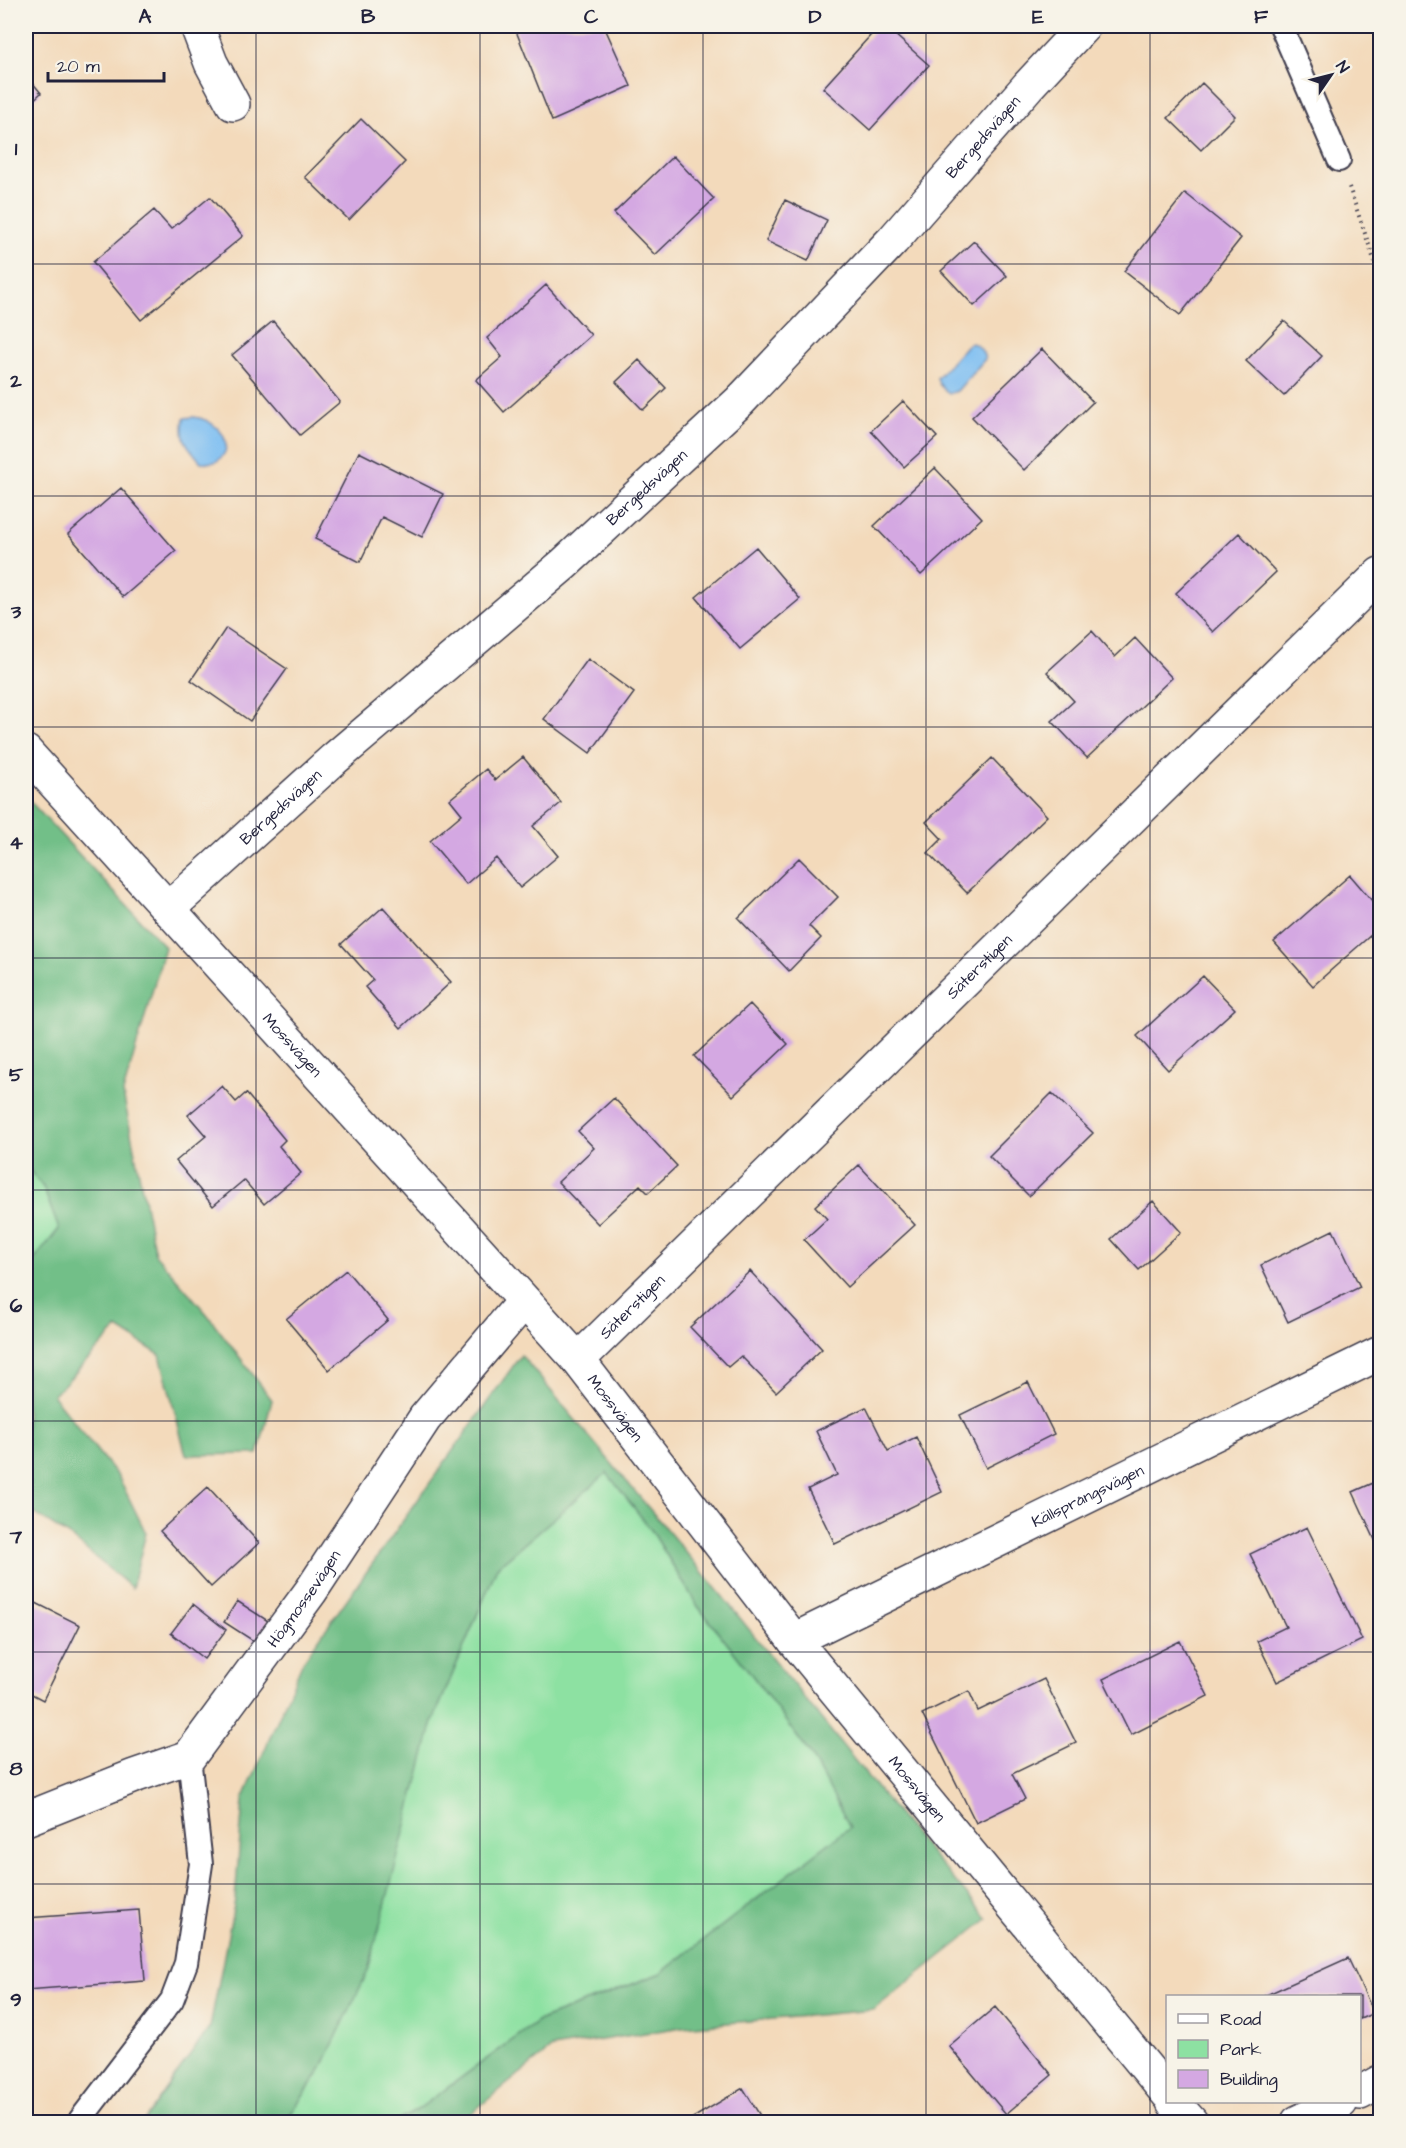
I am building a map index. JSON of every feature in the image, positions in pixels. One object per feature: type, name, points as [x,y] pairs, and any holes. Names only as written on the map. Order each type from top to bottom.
[{"type":"street","points":[[197,26],[211,63],[233,104]]},
{"type":"street","name":"Bergedsvägen","points":[[168,909],[334,759],[564,564],[740,401],[893,240],[1028,86],[1084,26]]},
{"type":"street","name":"Säterstigen","points":[[578,1360],[1380,574]]},
{"type":"street","name":"Mossvägen","points":[[26,752],[578,1360],[794,1640],[1166,2093]]},
{"type":"street","name":"Högmossevägen","points":[[189,1757],[311,1591],[425,1418],[524,1301]]},
{"type":"street","name":"Källsprångsvägen","points":[[794,1640],[1380,1353]]},
{"type":"street","points":[[26,1820],[134,1776],[189,1757]]},
{"type":"street","points":[[1361,2091],[1380,2082]]},
{"type":"street","points":[[1174,2103],[1191,2122]]},
{"type":"street","points":[[1298,2122],[1339,2103]]},
{"type":"lane","points":[[1281,26],[1339,160]]},
{"type":"lane","points":[[80,2120],[172,2000],[186,1963],[201,1864],[189,1757]]},
{"type":"path","points":[[1339,160],[1380,276]]},
{"type":"green space","points":[[26,797],[165,947],[123,1093],[155,1254],[207,1314],[272,1400],[258,1454],[186,1455],[160,1355],[118,1328],[53,1396],[119,1478],[146,1533],[132,1588],[71,1537],[26,1508],[26,1270],[59,1229],[43,1187],[26,1166]]},
{"type":"green space","points":[[26,1166],[43,1187],[59,1229],[26,1270]]},
{"type":"green space","points":[[521,1355],[719,1592],[909,1828],[988,1919],[873,2010],[682,2027],[552,2048],[460,2122],[396,2122],[417,2110],[540,2020],[661,1973],[850,1827],[810,1754],[697,1605],[652,1531],[607,1473],[497,1567],[433,1721],[368,1971],[319,2073],[285,2122],[143,2122],[210,2027],[235,1900],[243,1800],[303,1661]]},
{"type":"green space","points":[[607,1472],[652,1531],[697,1605],[810,1754],[850,1827],[661,1973],[540,2020],[417,2110],[396,2122],[285,2122],[319,2073],[433,1721],[497,1567]]},
{"type":"water","points":[[972,343],[981,349],[985,359],[957,391],[949,394],[939,384],[937,378],[967,345]]},
{"type":"water","points":[[194,417],[212,424],[222,433],[226,445],[225,452],[217,461],[201,462],[186,442],[183,432],[184,418]]},
{"type":"building","points":[[514,26],[604,26],[631,86],[552,121]]},
{"type":"building","points":[[879,26],[885,26],[929,65],[870,130],[823,88]]},
{"type":"building","points":[[26,75],[41,93],[26,107]]},
{"type":"building","points":[[1202,83],[1235,116],[1201,150],[1168,118]]},
{"type":"building","points":[[361,119],[405,162],[349,220],[305,177]]},
{"type":"building","points":[[673,156],[714,199],[655,255],[614,213]]},
{"type":"building","points":[[1185,193],[1241,238],[1180,315],[1124,271]]},
{"type":"building","points":[[210,197],[243,236],[141,320],[93,262],[154,210],[171,229]]},
{"type":"building","points":[[785,200],[827,220],[808,261],[766,241]]},
{"type":"building","points":[[974,241],[1007,276],[974,306],[941,271]]},
{"type":"building","points":[[546,285],[591,335],[504,412],[476,380],[502,357],[487,338]]},
{"type":"building","points":[[273,321],[340,402],[300,435],[232,355]]},
{"type":"building","points":[[1284,321],[1322,356],[1284,396],[1246,361]]},
{"type":"building","points":[[1042,349],[1093,402],[1024,470],[972,417]]},
{"type":"building","points":[[639,360],[666,388],[643,410],[616,382]]},
{"type":"building","points":[[903,401],[937,437],[904,467],[871,431]]},
{"type":"building","points":[[359,452],[443,494],[422,537],[382,517],[360,562],[315,539]]},
{"type":"building","points":[[935,468],[982,518],[921,575],[874,526]]},
{"type":"building","points":[[121,488],[176,551],[123,597],[68,534]]},
{"type":"building","points":[[1239,533],[1276,572],[1213,632],[1176,593]]},
{"type":"building","points":[[756,547],[800,599],[740,649],[696,597]]},
{"type":"building","points":[[226,628],[287,669],[250,721],[191,680]]},
{"type":"building","points":[[1092,631],[1115,657],[1135,638],[1172,678],[1087,758],[1052,721],[1074,701],[1047,672]]},
{"type":"building","points":[[588,659],[634,693],[590,753],[544,719]]},
{"type":"building","points":[[523,757],[561,803],[533,826],[558,856],[520,888],[496,858],[466,884],[430,841],[462,814],[450,799],[486,769],[495,780]]},
{"type":"building","points":[[992,758],[1047,816],[967,893],[928,853],[942,839],[926,822]]},
{"type":"building","points":[[799,858],[838,897],[809,926],[821,938],[789,971],[738,918]]},
{"type":"building","points":[[1350,875],[1380,910],[1380,927],[1313,986],[1274,942]]},
{"type":"building","points":[[383,907],[451,982],[401,1028],[365,987],[373,980],[341,944]]},
{"type":"building","points":[[1203,976],[1235,1009],[1168,1070],[1137,1036]]},
{"type":"building","points":[[750,1004],[788,1044],[733,1096],[694,1056]]},
{"type":"building","points":[[222,1086],[236,1102],[246,1093],[285,1140],[279,1146],[301,1173],[264,1204],[244,1180],[213,1206],[176,1161],[206,1136],[188,1115]]},
{"type":"building","points":[[1052,1093],[1093,1133],[1029,1196],[989,1156]]},
{"type":"building","points":[[614,1098],[677,1166],[648,1193],[640,1185],[598,1224],[558,1182],[594,1148],[578,1131]]},
{"type":"building","points":[[859,1165],[915,1225],[847,1287],[804,1240],[827,1219],[815,1206]]},
{"type":"building","points":[[1153,1201],[1181,1232],[1139,1270],[1111,1239]]},
{"type":"building","points":[[1333,1230],[1360,1287],[1288,1322],[1261,1265]]},
{"type":"building","points":[[346,1270],[388,1320],[329,1370],[286,1319]]},
{"type":"building","points":[[750,1271],[822,1349],[776,1392],[741,1356],[728,1367],[690,1327]]},
{"type":"building","points":[[1028,1382],[1054,1434],[986,1468],[960,1415]]},
{"type":"building","points":[[866,1407],[888,1451],[916,1437],[942,1492],[835,1544],[808,1489],[837,1475],[816,1431]]},
{"type":"building","points":[[1380,1480],[1380,1540],[1376,1542],[1353,1492]]},
{"type":"building","points":[[208,1487],[259,1543],[211,1587],[160,1531]]},
{"type":"building","points":[[1307,1527],[1362,1640],[1277,1682],[1257,1641],[1286,1627],[1250,1554]]},
{"type":"building","points":[[26,1598],[80,1625],[43,1700],[26,1691]]},
{"type":"building","points":[[237,1601],[268,1621],[255,1642],[224,1622]]},
{"type":"building","points":[[193,1604],[226,1630],[204,1659],[171,1633]]},
{"type":"building","points":[[1180,1641],[1208,1696],[1131,1735],[1103,1679]]},
{"type":"building","points":[[1044,1679],[1076,1743],[1012,1774],[1025,1799],[976,1823],[922,1714],[969,1691],[978,1711]]},
{"type":"building","points":[[139,1910],[145,1981],[26,1990],[26,1918]]},
{"type":"building","points":[[1348,1958],[1374,2013],[1361,2019],[1361,1995],[1266,1995]]},
{"type":"building","points":[[995,2007],[1052,2075],[1006,2114],[949,2046]]},
{"type":"building","points":[[743,2088],[764,2122],[686,2122]]}]
